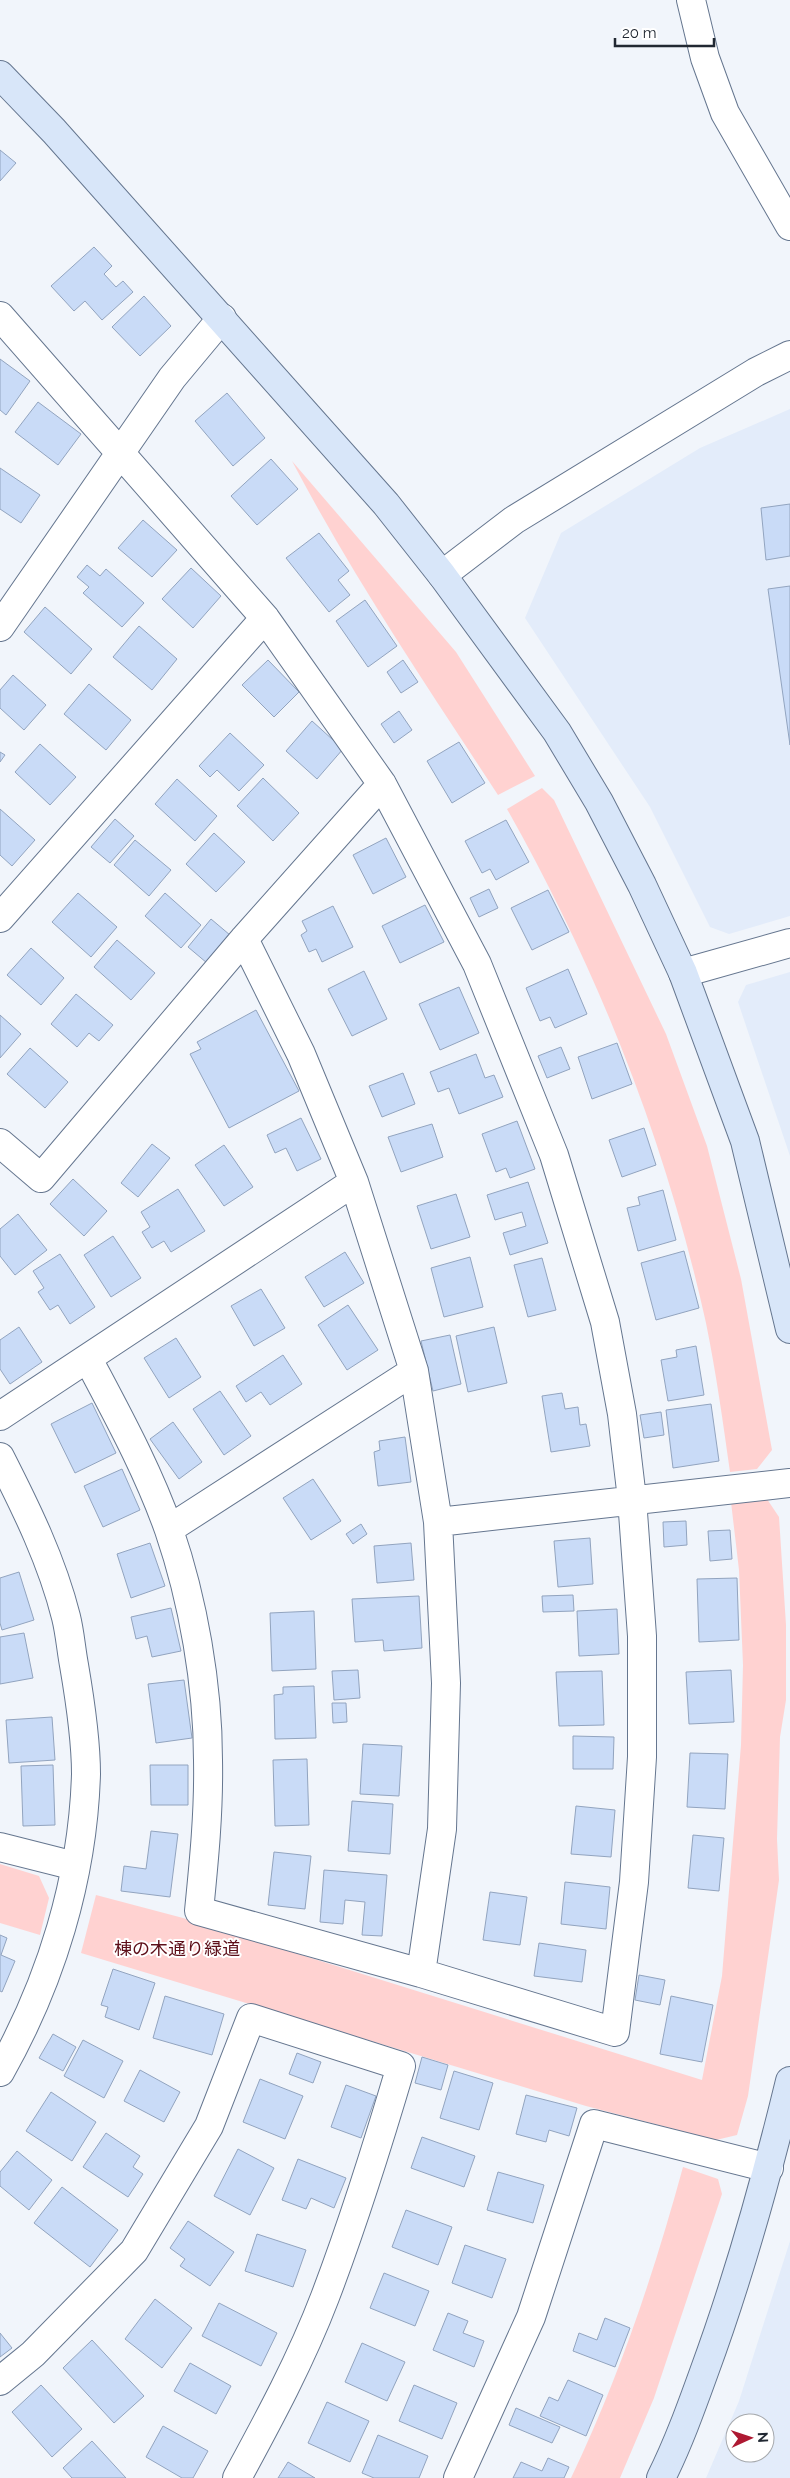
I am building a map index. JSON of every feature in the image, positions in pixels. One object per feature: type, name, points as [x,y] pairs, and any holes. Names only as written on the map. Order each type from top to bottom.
[{"type":"street","points":[[691,0],[705,58],[725,113],[790,226]]},
{"type":"street","points":[[0,75],[222,318],[386,504],[442,575],[557,732],[600,802],[683,973],[744,1141],[790,1329]]},
{"type":"street","points":[[0,316],[265,618],[382,784],[477,964],[554,1155],[605,1322],[622,1414],[632,1500],[642,1636],[642,1757],[634,1882],[615,2032],[421,1973],[199,1911],[207,1819],[208,1760],[205,1702],[190,1608],[169,1529],[129,1436],[88,1359]]},
{"type":"street","points":[[0,627],[172,378],[222,318]]},
{"type":"street","points":[[442,575],[514,520],[756,372],[790,355]]},
{"type":"street","points":[[0,918],[265,618]]},
{"type":"street","points":[[0,1143],[41,1178],[244,939],[382,784]]},
{"type":"street","points":[[244,939],[302,1054],[354,1182],[414,1371],[438,1522],[446,1683],[442,1829],[421,1973]]},
{"type":"street","points":[[683,973],[790,943]]},
{"type":"street","points":[[0,1416],[354,1182]]},
{"type":"street","points":[[169,1529],[414,1371]]},
{"type":"street","points":[[0,1457],[24,1504],[45,1555],[66,1617],[79,1694],[86,1773],[80,1843],[65,1918],[25,2028],[0,2072]]},
{"type":"street","points":[[438,1522],[790,1483]]},
{"type":"street","points":[[0,1847],[75,1866]]},
{"type":"street","points":[[0,2380],[34,2354],[134,2251],[209,2126],[251,2018],[401,2066],[370,2173],[325,2299],[287,2384],[237,2478]]},
{"type":"street","points":[[661,2478],[677,2446],[731,2298],[769,2168],[790,2081]]},
{"type":"street","points":[[458,2478],[531,2317],[594,2124],[769,2168]]},
{"type":"shaded area","points":[[790,409],[790,916],[729,934],[710,927],[650,807],[525,618],[561,533],[700,448]]},
{"type":"shaded area","points":[[790,972],[790,1156],[738,1002],[746,985]]},
{"type":"shaded area","points":[[790,2241],[790,2478],[706,2478],[725,2434],[725,2463],[775,2463],[775,2413],[734,2413]]},
{"type":"green space","points":[[292,461],[456,652],[535,776],[498,795],[365,589]]},
{"type":"green space","points":[[542,788],[554,800],[666,1034],[707,1146],[741,1279],[772,1450],[757,1469],[730,1472],[706,1323],[671,1189],[649,1123],[626,1058],[571,932],[507,809]]},
{"type":"green space","name":"棟の木通り緑道","points":[[767,1499],[779,1517],[786,1625],[786,1700],[780,1737],[777,1839],[779,1880],[748,2096],[737,2135],[716,2140],[586,2106],[81,1953],[96,1895],[183,1918],[702,2080],[722,1976],[741,1745],[743,1665],[739,1570],[731,1502]]},
{"type":"green space","points":[[0,1864],[39,1876],[49,1898],[40,1935],[0,1923]]},
{"type":"green space","points":[[683,2167],[718,2179],[722,2194],[654,2398],[620,2478],[571,2478],[620,2364],[660,2246]]},
{"type":"building","points":[[0,150],[16,163],[0,181]]},
{"type":"building","points":[[94,247],[112,266],[104,274],[116,287],[123,281],[133,292],[102,320],[85,301],[74,311],[51,286]]},
{"type":"building","points":[[144,296],[171,326],[140,356],[112,327]]},
{"type":"building","points":[[0,359],[30,381],[6,415],[0,410]]},
{"type":"building","points":[[227,393],[265,438],[233,466],[195,421]]},
{"type":"building","points":[[38,402],[81,434],[58,465],[15,432]]},
{"type":"building","points":[[271,459],[298,489],[257,525],[231,496]]},
{"type":"building","points":[[0,468],[40,495],[21,523],[0,509]]},
{"type":"building","points":[[790,504],[790,556],[766,560],[761,508]]},
{"type":"building","points":[[143,520],[177,550],[152,577],[118,548]]},
{"type":"building","points":[[319,533],[349,571],[338,580],[350,595],[329,612],[286,558]]},
{"type":"building","points":[[87,565],[100,576],[106,569],[144,603],[122,627],[83,593],[89,587],[77,577]]},
{"type":"building","points":[[191,568],[221,596],[193,628],[162,599]]},
{"type":"building","points":[[790,586],[790,745],[768,589]]},
{"type":"building","points":[[365,600],[397,646],[368,667],[336,621]]},
{"type":"building","points":[[45,607],[92,649],[71,674],[24,632]]},
{"type":"building","points":[[139,626],[177,659],[152,690],[113,657]]},
{"type":"building","points":[[268,660],[299,692],[274,717],[242,685]]},
{"type":"building","points":[[403,660],[418,682],[401,693],[387,672]]},
{"type":"building","points":[[13,675],[46,705],[24,730],[0,708],[0,690]]},
{"type":"building","points":[[89,684],[131,720],[106,750],[64,714]]},
{"type":"building","points":[[399,711],[412,730],[394,743],[381,724]]},
{"type":"building","points":[[312,721],[343,749],[317,779],[286,751]]},
{"type":"building","points":[[230,733],[264,765],[239,791],[217,770],[210,777],[199,766]]},
{"type":"building","points":[[459,742],[485,783],[452,803],[427,761]]},
{"type":"building","points":[[40,744],[76,777],[50,805],[15,772]]},
{"type":"building","points":[[0,752],[5,755],[0,762]]},
{"type":"building","points":[[263,778],[299,813],[273,841],[237,806]]},
{"type":"building","points":[[177,779],[217,816],[195,841],[155,804]]},
{"type":"building","points":[[0,809],[35,840],[12,866],[0,855]]},
{"type":"building","points":[[115,819],[134,836],[110,863],[91,847]]},
{"type":"building","points":[[506,820],[529,862],[496,880],[490,869],[482,873],[465,841]]},
{"type":"building","points":[[214,833],[245,862],[216,892],[186,864]]},
{"type":"building","points":[[386,838],[406,877],[373,894],[353,855]]},
{"type":"building","points":[[135,840],[171,870],[149,896],[114,865]]},
{"type":"building","points":[[489,889],[498,908],[479,917],[470,898]]},
{"type":"building","points":[[548,890],[569,932],[532,950],[511,908]]},
{"type":"building","points":[[78,893],[117,927],[91,957],[52,922]]},
{"type":"building","points":[[165,893],[201,925],[181,948],[145,916]]},
{"type":"building","points":[[425,905],[444,942],[400,963],[382,926]]},
{"type":"building","points":[[333,906],[353,947],[322,962],[316,949],[309,952],[301,935],[307,931],[302,921]]},
{"type":"building","points":[[211,919],[230,935],[207,963],[188,947]]},
{"type":"building","points":[[117,940],[155,973],[131,1000],[94,967]]},
{"type":"building","points":[[31,948],[64,978],[41,1005],[7,975]]},
{"type":"building","points":[[568,969],[587,1014],[555,1028],[550,1017],[540,1021],[526,988]]},
{"type":"building","points":[[364,971],[387,1019],[352,1036],[328,989]]},
{"type":"building","points":[[459,987],[479,1033],[440,1050],[419,1004]]},
{"type":"building","points":[[76,994],[113,1025],[99,1041],[89,1033],[77,1047],[51,1024]]},
{"type":"building","points":[[256,1010],[299,1091],[229,1128],[190,1054],[201,1049],[197,1042]]},
{"type":"building","points":[[0,1015],[21,1034],[0,1058]]},
{"type":"building","points":[[617,1043],[632,1084],[592,1099],[578,1057]]},
{"type":"building","points":[[561,1047],[570,1069],[547,1078],[538,1056]]},
{"type":"building","points":[[30,1048],[68,1082],[45,1108],[7,1074]]},
{"type":"building","points":[[476,1054],[485,1078],[494,1075],[503,1097],[459,1114],[449,1088],[438,1092],[430,1072]]},
{"type":"building","points":[[403,1073],[415,1104],[382,1117],[369,1086]]},
{"type":"building","points":[[301,1118],[321,1159],[297,1171],[286,1148],[275,1153],[267,1135]]},
{"type":"building","points":[[517,1121],[535,1169],[510,1178],[506,1168],[496,1172],[482,1134]]},
{"type":"building","points":[[432,1124],[443,1157],[401,1172],[388,1137]]},
{"type":"building","points":[[644,1128],[656,1165],[622,1177],[609,1140]]},
{"type":"building","points":[[152,1144],[170,1158],[138,1197],[121,1183]]},
{"type":"building","points":[[224,1145],[253,1187],[224,1206],[195,1165]]},
{"type":"building","points":[[73,1179],[107,1211],[84,1236],[50,1204]]},
{"type":"building","points":[[528,1182],[548,1243],[510,1255],[503,1233],[526,1226],[522,1212],[495,1220],[487,1195]]},
{"type":"building","points":[[178,1189],[205,1231],[171,1252],[164,1241],[152,1248],[142,1232],[150,1227],[141,1212]]},
{"type":"building","points":[[663,1190],[676,1240],[638,1251],[627,1208],[640,1205],[638,1197]]},
{"type":"building","points":[[456,1194],[470,1237],[431,1249],[417,1206]]},
{"type":"building","points":[[18,1214],[47,1250],[15,1275],[0,1256],[0,1229]]},
{"type":"building","points":[[113,1236],[141,1278],[111,1297],[84,1255]]},
{"type":"building","points":[[684,1251],[699,1308],[656,1320],[641,1263]]},
{"type":"building","points":[[345,1252],[364,1283],[324,1307],[305,1277]]},
{"type":"building","points":[[60,1254],[95,1307],[70,1324],[58,1305],[50,1310],[38,1292],[44,1288],[33,1271]]},
{"type":"building","points":[[470,1257],[483,1307],[444,1317],[431,1268]]},
{"type":"building","points":[[542,1258],[556,1310],[528,1317],[514,1265]]},
{"type":"building","points":[[261,1289],[285,1328],[254,1346],[231,1306]]},
{"type":"building","points":[[348,1305],[378,1350],[347,1370],[318,1325]]},
{"type":"building","points":[[19,1327],[42,1362],[10,1384],[0,1369],[0,1340]]},
{"type":"building","points":[[494,1327],[507,1383],[468,1392],[456,1336]]},
{"type":"building","points":[[450,1335],[461,1384],[433,1391],[421,1341]]},
{"type":"building","points":[[176,1338],[201,1377],[169,1398],[144,1358]]},
{"type":"building","points":[[696,1346],[704,1395],[668,1401],[661,1360],[677,1357],[676,1350]]},
{"type":"building","points":[[283,1355],[302,1384],[270,1405],[261,1392],[246,1402],[236,1386]]},
{"type":"building","points":[[220,1391],[251,1436],[224,1455],[193,1409]]},
{"type":"building","points":[[562,1393],[565,1409],[578,1407],[580,1425],[586,1424],[590,1446],[551,1452],[542,1396]]},
{"type":"building","points":[[92,1403],[116,1453],[75,1473],[51,1424]]},
{"type":"building","points":[[711,1404],[719,1461],[673,1468],[666,1410]]},
{"type":"building","points":[[661,1412],[664,1435],[644,1438],[640,1415]]},
{"type":"building","points":[[173,1422],[202,1462],[179,1479],[150,1439]]},
{"type":"building","points":[[405,1437],[411,1482],[378,1486],[374,1452],[380,1450],[379,1441]]},
{"type":"building","points":[[122,1469],[140,1510],[103,1527],[84,1486]]},
{"type":"building","points":[[313,1479],[341,1521],[311,1540],[283,1498]]},
{"type":"building","points":[[686,1521],[687,1545],[664,1547],[663,1522]]},
{"type":"building","points":[[361,1524],[367,1534],[353,1544],[346,1534]]},
{"type":"building","points":[[730,1530],[732,1559],[710,1561],[708,1531]]},
{"type":"building","points":[[590,1538],[593,1584],[558,1587],[554,1541]]},
{"type":"building","points":[[150,1543],[165,1586],[131,1598],[117,1554]]},
{"type":"building","points":[[411,1543],[414,1580],[377,1583],[374,1546]]},
{"type":"building","points":[[19,1572],[34,1620],[2,1630],[0,1623],[0,1578]]},
{"type":"building","points":[[737,1578],[739,1640],[699,1642],[697,1579]]},
{"type":"building","points":[[573,1595],[574,1611],[543,1612],[542,1596]]},
{"type":"building","points":[[419,1596],[422,1648],[384,1651],[383,1640],[355,1642],[352,1599]]},
{"type":"building","points":[[171,1608],[181,1651],[152,1657],[147,1636],[136,1639],[131,1617]]},
{"type":"building","points":[[617,1609],[619,1654],[579,1656],[577,1611]]},
{"type":"building","points":[[314,1611],[316,1669],[272,1671],[270,1613]]},
{"type":"building","points":[[24,1633],[33,1678],[0,1684],[0,1637]]},
{"type":"building","points":[[358,1670],[360,1698],[334,1700],[332,1671]]},
{"type":"building","points":[[731,1670],[734,1722],[689,1724],[686,1672]]},
{"type":"building","points":[[602,1671],[604,1725],[559,1726],[556,1672]]},
{"type":"building","points":[[184,1680],[192,1738],[156,1743],[148,1684]]},
{"type":"building","points":[[314,1686],[316,1738],[275,1739],[274,1695],[283,1694],[283,1687]]},
{"type":"building","points":[[332,1703],[346,1703],[347,1722],[333,1723]]},
{"type":"building","points":[[52,1717],[55,1760],[9,1763],[6,1720]]},
{"type":"building","points":[[573,1736],[614,1737],[613,1769],[573,1769]]},
{"type":"building","points":[[363,1744],[402,1746],[399,1796],[360,1794]]},
{"type":"building","points":[[690,1753],[728,1754],[725,1809],[687,1807]]},
{"type":"building","points":[[307,1759],[309,1825],[275,1826],[273,1760]]},
{"type":"building","points":[[53,1765],[55,1825],[23,1826],[21,1766]]},
{"type":"building","points":[[150,1765],[188,1765],[188,1805],[151,1805]]},
{"type":"building","points":[[352,1801],[393,1804],[390,1854],[348,1851]]},
{"type":"building","points":[[576,1806],[615,1810],[611,1857],[571,1854]]},
{"type":"building","points":[[151,1831],[178,1834],[170,1897],[121,1891],[124,1866],[146,1869]]},
{"type":"building","points":[[693,1835],[724,1838],[719,1891],[688,1888]]},
{"type":"building","points":[[274,1852],[311,1856],[305,1909],[268,1905]]},
{"type":"building","points":[[324,1870],[387,1875],[382,1936],[362,1935],[365,1902],[345,1900],[343,1924],[320,1922]]},
{"type":"building","points":[[565,1882],[610,1887],[606,1929],[561,1924]]},
{"type":"building","points":[[490,1892],[527,1897],[520,1945],[483,1940]]},
{"type":"building","points":[[0,1935],[7,1938],[1,1955],[15,1961],[2,1992],[0,1991]]},
{"type":"building","points":[[539,1943],[586,1950],[582,1982],[534,1976]]},
{"type":"building","points":[[113,1969],[155,1983],[139,2030],[105,2017],[108,2007],[101,2005]]},
{"type":"building","points":[[639,1975],[665,1980],[660,2005],[635,2000]]},
{"type":"building","points":[[165,1996],[224,2014],[212,2055],[153,2038]]},
{"type":"building","points":[[671,1996],[713,2005],[702,2062],[660,2054]]},
{"type":"building","points":[[53,2034],[76,2047],[63,2071],[39,2058]]},
{"type":"building","points":[[83,2040],[123,2061],[104,2098],[64,2076]]},
{"type":"building","points":[[297,2053],[321,2062],[313,2083],[289,2074]]},
{"type":"building","points":[[422,2057],[448,2065],[441,2090],[415,2083]]},
{"type":"building","points":[[140,2070],[180,2092],[164,2122],[124,2101]]},
{"type":"building","points":[[454,2071],[493,2083],[479,2130],[440,2118]]},
{"type":"building","points":[[260,2079],[303,2096],[285,2139],[243,2122]]},
{"type":"building","points":[[346,2085],[376,2096],[361,2138],[331,2127]]},
{"type":"building","points":[[51,2092],[96,2122],[72,2161],[26,2131]]},
{"type":"building","points":[[526,2095],[577,2108],[569,2136],[549,2130],[546,2142],[516,2134]]},
{"type":"building","points":[[106,2133],[140,2156],[133,2167],[143,2174],[128,2197],[83,2167]]},
{"type":"building","points":[[422,2137],[475,2156],[464,2187],[411,2168]]},
{"type":"building","points":[[238,2149],[274,2168],[250,2215],[214,2196]]},
{"type":"building","points":[[17,2151],[52,2180],[29,2210],[0,2186],[0,2172]]},
{"type":"building","points":[[298,2159],[346,2178],[334,2208],[311,2198],[306,2209],[282,2200]]},
{"type":"building","points":[[498,2172],[544,2185],[533,2223],[487,2210]]},
{"type":"building","points":[[62,2187],[118,2230],[90,2267],[34,2223]]},
{"type":"building","points":[[406,2210],[452,2227],[438,2265],[392,2247]]},
{"type":"building","points":[[188,2221],[234,2252],[210,2286],[180,2266],[185,2259],[170,2248]]},
{"type":"building","points":[[257,2234],[306,2250],[293,2287],[245,2271]]},
{"type":"building","points":[[465,2245],[506,2259],[492,2298],[452,2283]]},
{"type":"building","points":[[384,2273],[429,2291],[415,2326],[370,2308]]},
{"type":"building","points":[[155,2299],[192,2328],[162,2368],[125,2339]]},
{"type":"building","points":[[219,2303],[277,2333],[261,2366],[202,2336]]},
{"type":"building","points":[[448,2313],[468,2321],[463,2333],[484,2341],[474,2367],[433,2350]]},
{"type":"building","points":[[605,2318],[630,2328],[615,2367],[573,2351],[579,2333],[597,2340]]},
{"type":"building","points":[[0,2333],[12,2348],[0,2357]]},
{"type":"building","points":[[92,2340],[144,2396],[114,2423],[63,2368]]},
{"type":"building","points":[[362,2343],[405,2362],[387,2401],[345,2382]]},
{"type":"building","points":[[190,2363],[231,2386],[216,2414],[174,2391]]},
{"type":"building","points":[[568,2380],[603,2395],[586,2436],[540,2416],[549,2397],[558,2401]]},
{"type":"building","points":[[41,2385],[82,2429],[52,2457],[12,2412]]},
{"type":"building","points":[[414,2385],[457,2403],[442,2439],[399,2421]]},
{"type":"building","points":[[327,2402],[369,2421],[350,2462],[308,2443]]},
{"type":"building","points":[[516,2408],[560,2427],[552,2443],[509,2425]]},
{"type":"building","points":[[163,2426],[208,2451],[193,2478],[182,2478],[146,2457]]},
{"type":"building","points":[[378,2435],[428,2456],[419,2478],[374,2478],[362,2473]]},
{"type":"building","points":[[92,2441],[126,2478],[72,2478],[63,2468]]},
{"type":"building","points":[[548,2458],[569,2467],[564,2478],[513,2478],[521,2462],[542,2471]]},
{"type":"building","points":[[288,2462],[315,2478],[278,2478]]}]
